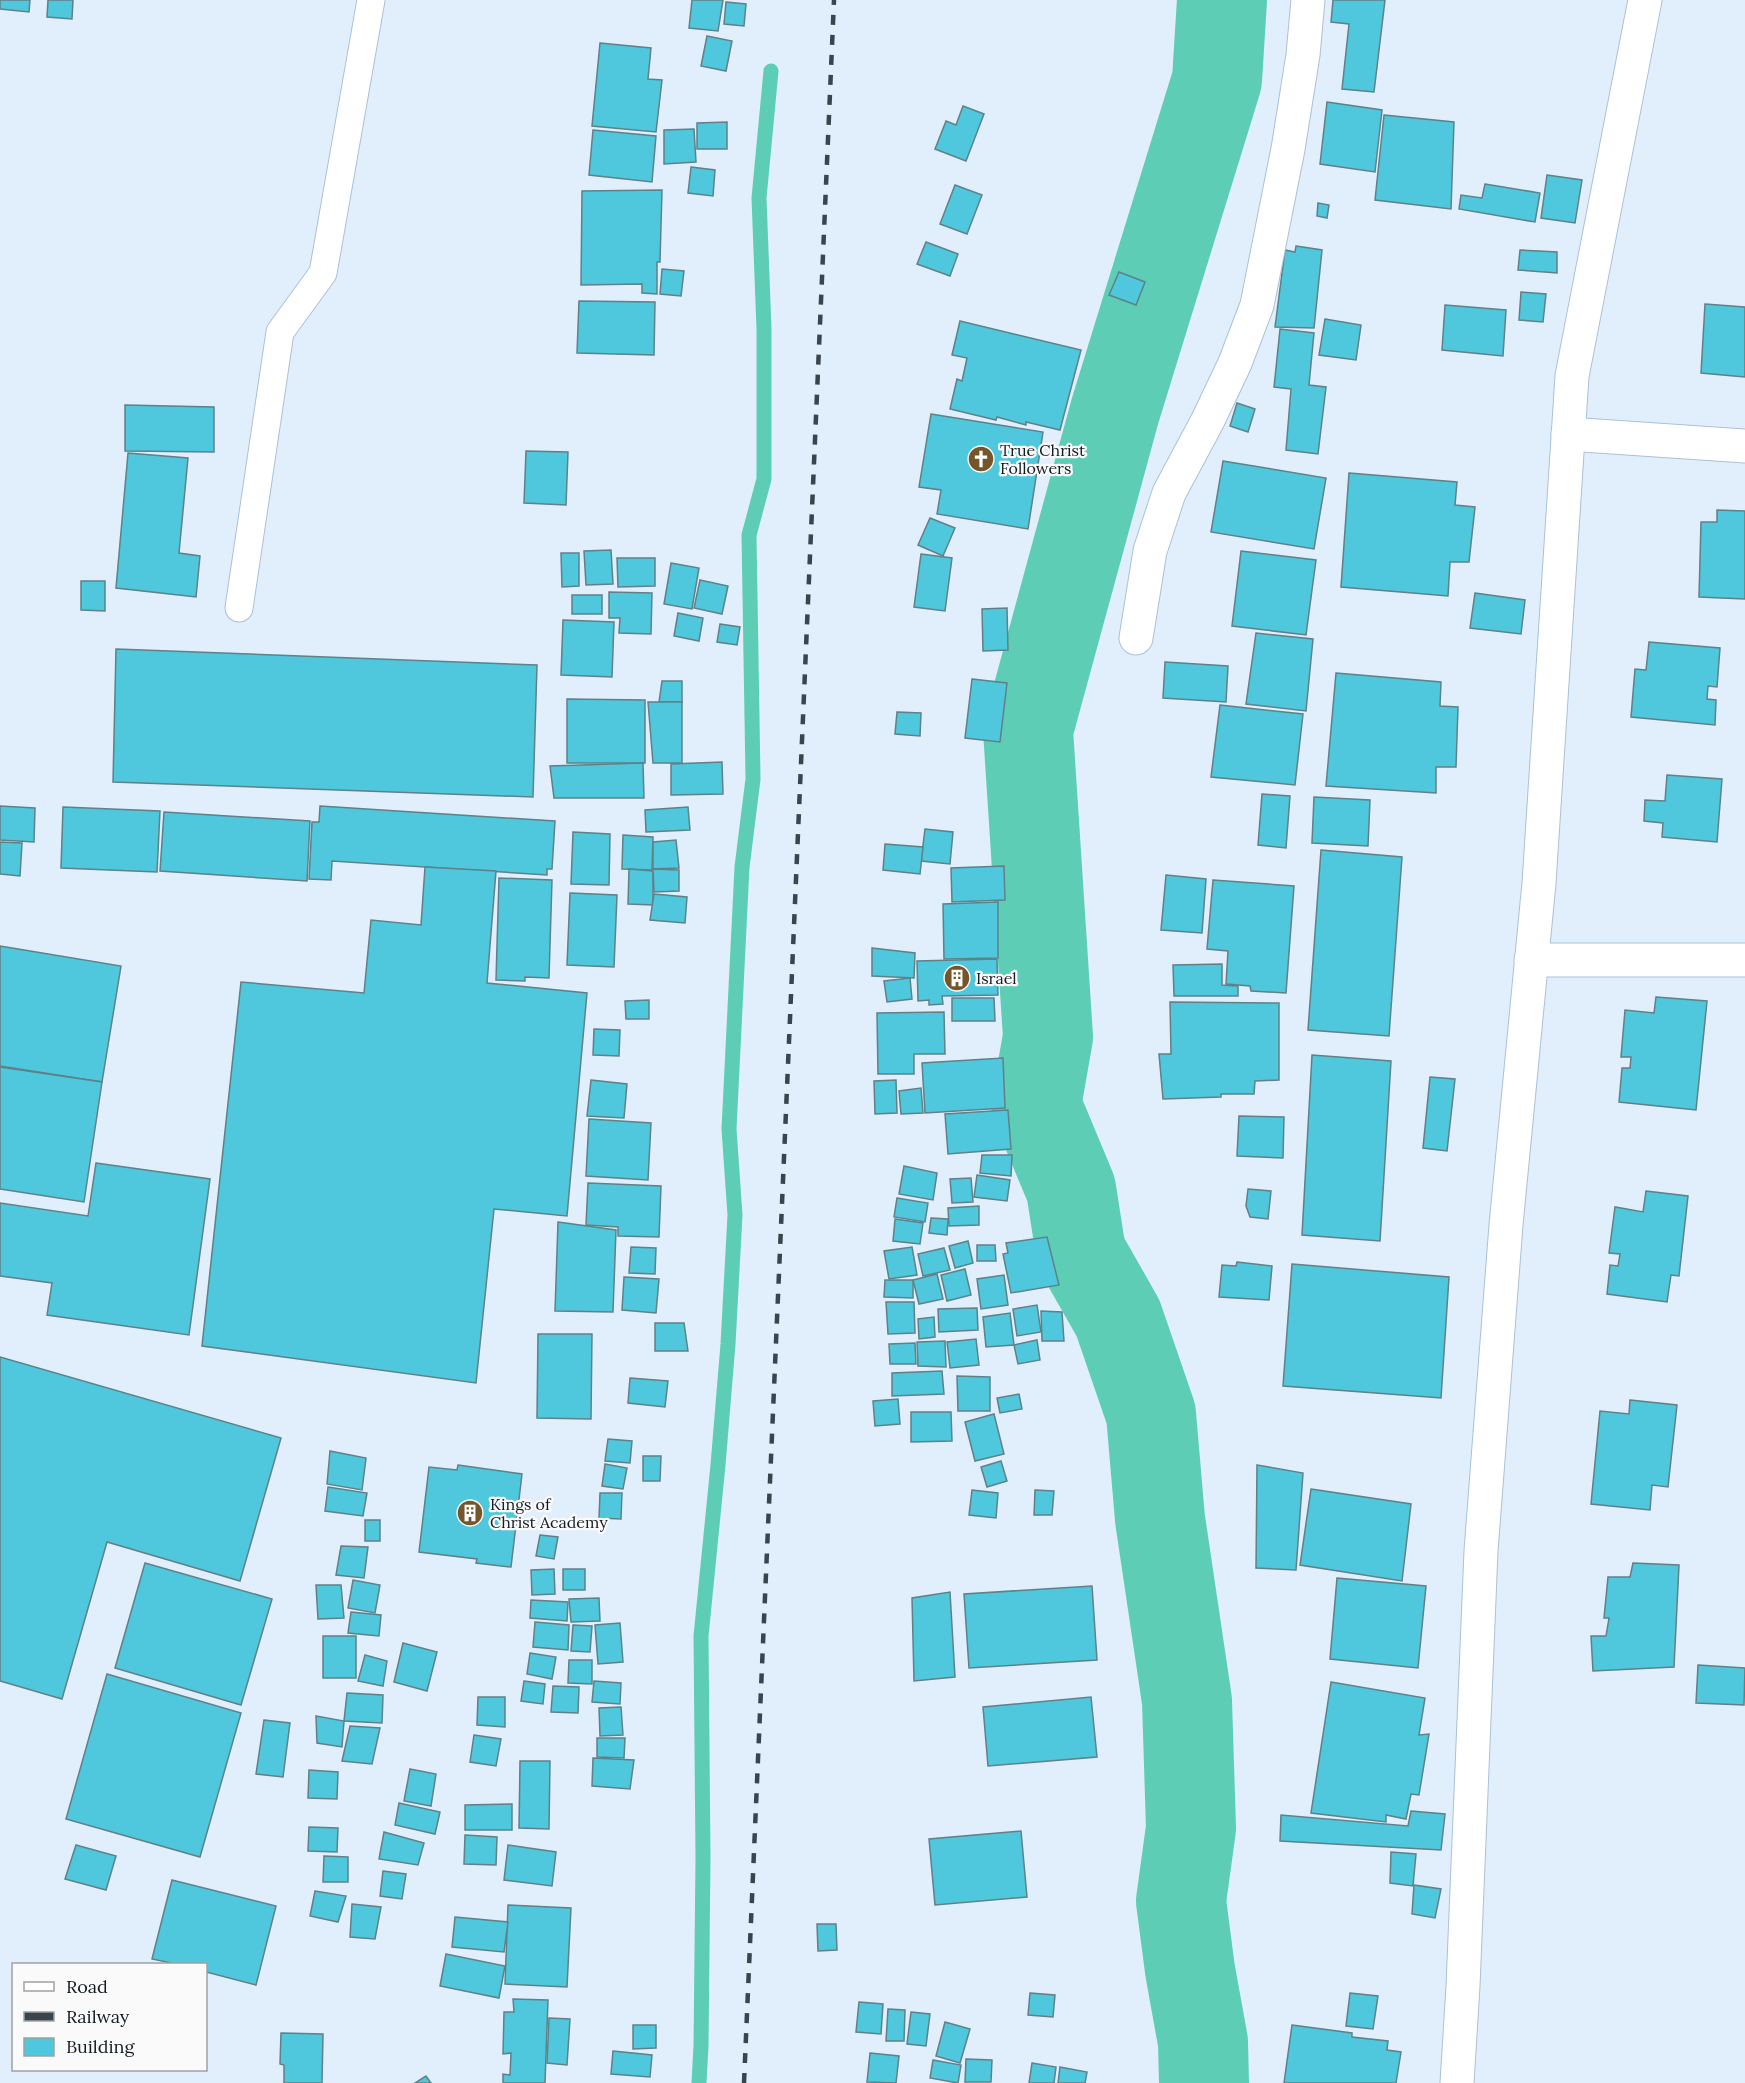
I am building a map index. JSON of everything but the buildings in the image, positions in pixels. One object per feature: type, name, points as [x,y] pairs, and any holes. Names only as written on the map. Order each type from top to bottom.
[{"type":"street","points":[[1136,638],[1150,551],[1169,493],[1226,382],[1257,305],[1288,148],[1303,55],[1308,0]]},
{"type":"street","points":[[1457,2083],[1481,1551],[1506,1225],[1539,883],[1572,376],[1645,0]]},
{"type":"street","points":[[1568,434],[1745,446]]},
{"type":"street","points":[[1531,960],[1745,960]]},
{"type":"lane","points":[[239,608],[280,332],[323,273],[371,0]]},
{"type":"waterway","points":[[1204,2083],[1203,2042],[1181,1901],[1191,1828],[1187,1701],[1160,1519],[1151,1414],[1118,1318],[1081,1253],[1071,1189],[1036,1105],[1048,1037],[1028,730],[1115,411],[1217,80],[1222,0]]},
{"type":"waterway","points":[[699,2083],[703,1858],[701,1636],[728,1344],[735,1215],[729,1129],[742,867],[753,779],[749,535],[764,479],[764,329],[759,198],[771,71]]},
{"type":"railway","points":[[744,2083],[834,0]]},
{"type":"place","name":"True Christ Followers","points":[[981,459]]},
{"type":"place","name":"Israel","points":[[957,978]]},
{"type":"place","name":"Kings of Christ Academy","points":[[470,1513]]}]
